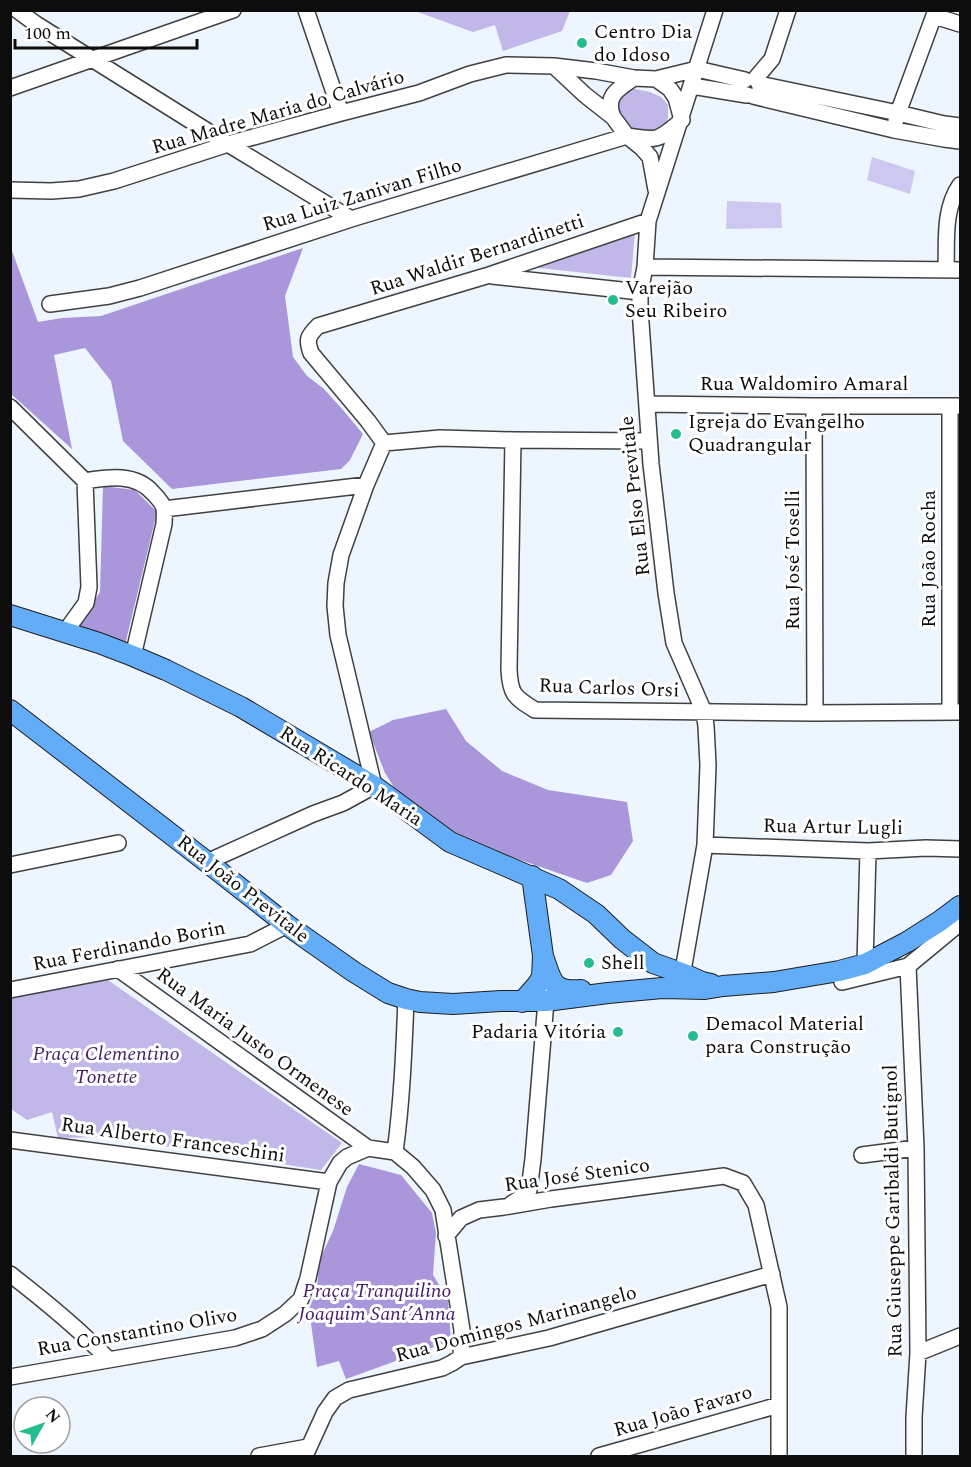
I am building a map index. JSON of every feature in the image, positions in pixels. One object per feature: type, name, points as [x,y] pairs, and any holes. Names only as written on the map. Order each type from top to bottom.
[{"type":"main road","name":"Rua Ricardo Maria","points":[[10,615],[133,656],[241,707],[374,786],[450,842],[560,889],[596,914],[622,939],[669,977]]},
{"type":"main road","name":"Rua João Previtale","points":[[10,710],[287,925],[388,993],[420,1002],[453,1004],[522,1002],[550,993]]},
{"type":"main road","points":[[522,1002],[542,977],[543,956],[532,876]]},
{"type":"main road","points":[[543,956],[551,979],[550,993],[562,990],[623,986],[634,983],[648,971],[705,989],[774,982],[839,971],[865,964],[924,933],[960,906]]},
{"type":"street","points":[[17,10],[351,219]]},
{"type":"street","points":[[10,88],[233,10]]},
{"type":"street","points":[[306,10],[341,113]]},
{"type":"street","name":"Rua Elso Previtale","points":[[669,977],[693,920],[705,845],[708,765],[704,712],[674,643],[666,593],[649,441],[640,292],[645,267],[648,221],[715,10]]},
{"type":"street","points":[[752,87],[772,60],[788,10]]},
{"type":"street","points":[[894,130],[898,113],[935,13],[960,24]]},
{"type":"street","name":"Rua Madre Maria do Calvário","points":[[10,190],[79,189],[139,173],[228,144],[419,93],[470,74],[506,65],[554,66],[656,79]]},
{"type":"street","points":[[554,66],[613,117]]},
{"type":"street","points":[[656,79],[698,69],[894,130],[960,141]]},
{"type":"street","points":[[634,78],[613,94],[610,110],[627,136],[650,158],[656,193]]},
{"type":"street","points":[[656,79],[670,89],[676,98],[681,120]]},
{"type":"street","points":[[692,86],[752,87],[960,126]]},
{"type":"street","name":"Rua Luiz Zanivan Filho","points":[[50,304],[109,296],[140,288],[351,219],[627,136],[654,140],[667,133],[681,120]]},
{"type":"street","points":[[645,267],[953,270],[947,217],[954,194],[960,185]]},
{"type":"street","name":"Rua Waldir Bernardinetti","points":[[384,443],[311,353],[308,344],[310,334],[318,326],[486,276],[648,221]]},
{"type":"street","points":[[486,276],[640,292]]},
{"type":"street","name":"Rua Waldomiro Amaral","points":[[647,404],[955,406]]},
{"type":"street","name":"Rua José Toselli","points":[[813,406],[815,713]]},
{"type":"street","name":"Rua João Rocha","points":[[955,406],[955,712]]},
{"type":"street","points":[[10,407],[85,481],[89,587],[86,603],[65,632]]},
{"type":"street","points":[[207,862],[313,814],[343,803],[374,786],[338,635],[335,606],[341,555],[384,443],[440,438],[649,441]]},
{"type":"street","name":"Rua Carlos Orsi","points":[[513,440],[509,669],[510,685],[518,700],[535,710],[955,712]]},
{"type":"street","points":[[85,481],[101,478],[139,481],[158,498],[164,509],[164,524],[133,656]]},
{"type":"street","points":[[164,509],[366,485]]},
{"type":"street","points":[[10,865],[117,843]]},
{"type":"street","name":"Rua Artur Lugli","points":[[705,845],[868,851],[960,849]]},
{"type":"street","points":[[865,964],[868,851]]},
{"type":"street","points":[[842,982],[908,966],[960,923]]},
{"type":"street","name":"Rua Ferdinando Borin","points":[[10,990],[250,945],[287,925]]},
{"type":"street","name":"Rua Giuseppe Garibaldi Butignol","points":[[908,966],[916,1149],[918,1353],[914,1456]]},
{"type":"street","name":"Rua Maria Justo Ormenese","points":[[118,969],[368,1148]]},
{"type":"street","points":[[504,1207],[519,1200],[529,1190],[550,993]]},
{"type":"street","points":[[395,1152],[401,1105],[406,999]]},
{"type":"street","name":"Rua Alberto Franceschini","points":[[10,1140],[329,1182]]},
{"type":"street","points":[[368,1148],[395,1152],[413,1167],[432,1190],[443,1210],[462,1330],[461,1357]]},
{"type":"street","name":"Rua Constantino Olivo","points":[[10,1377],[235,1338],[262,1329],[285,1314],[301,1299],[308,1278],[329,1182],[340,1163],[347,1157],[368,1148]]},
{"type":"street","points":[[862,1155],[916,1149]]},
{"type":"street","name":"Rua José Stenico","points":[[446,1236],[460,1218],[478,1210],[724,1176],[744,1183],[756,1205],[772,1274]]},
{"type":"street","points":[[10,1274],[51,1305],[108,1359]]},
{"type":"street","points":[[772,1274],[779,1307],[779,1456]]},
{"type":"street","name":"Rua Domingos Marinangelo","points":[[307,1452],[325,1412],[335,1398],[349,1390],[441,1368],[461,1357],[549,1338],[772,1274]]},
{"type":"street","points":[[918,1353],[960,1336]]},
{"type":"street","name":"Rua João Favaro","points":[[599,1456],[779,1405]]},
{"type":"street","points":[[259,1456],[307,1452]]},
{"type":"green space","points":[[570,10],[562,31],[503,51],[495,25],[473,32],[415,11]]},
{"type":"green space","points":[[626,87],[661,97],[668,105],[668,118],[665,126],[645,136],[634,130],[616,113],[616,99]]},
{"type":"green space","points":[[635,232],[631,278],[530,267]]},
{"type":"green space","points":[[11,248],[38,322],[101,316],[303,248],[285,296],[293,357],[307,376],[323,388],[363,434],[350,460],[341,469],[172,489],[123,441],[111,381],[85,348],[54,355],[72,449],[11,394]]},
{"type":"green space","points":[[103,486],[135,490],[157,512],[125,645],[74,633],[100,592]]},
{"type":"green space","points":[[446,709],[466,741],[502,771],[548,790],[627,802],[633,841],[611,875],[587,883],[488,849],[450,830],[395,789],[385,773],[369,732],[393,720]]},
{"type":"green space","name":"Praça Clementino Tonette","points":[[105,978],[342,1143],[321,1170],[105,1137],[58,1138],[52,1112],[27,1120],[11,1109],[10,999]]},
{"type":"green space","name":"Praça Tranquilino Joaquim Sant’Anna","points":[[359,1164],[401,1175],[432,1213],[436,1233],[433,1275],[448,1299],[451,1341],[346,1379],[339,1361],[317,1367],[309,1309],[317,1290],[319,1261],[333,1231],[347,1187]]},
{"type":"shaded area","points":[[872,157],[915,171],[910,194],[867,180]]},
{"type":"shaded area","points":[[727,201],[781,203],[782,228],[726,229]]},
{"type":"place","name":"Centro Dia do Idoso","points":[[582,43]]},
{"type":"place","name":"Varejão Seu Ribeiro","points":[[613,300]]},
{"type":"place","name":"Igreja do Evangelho Quadrangular","points":[[676,434]]},
{"type":"place","name":"Shell","points":[[589,963]]},
{"type":"place","name":"Padaria Vitória","points":[[618,1032]]},
{"type":"place","name":"Demacol Material para Construção","points":[[693,1036]]}]
